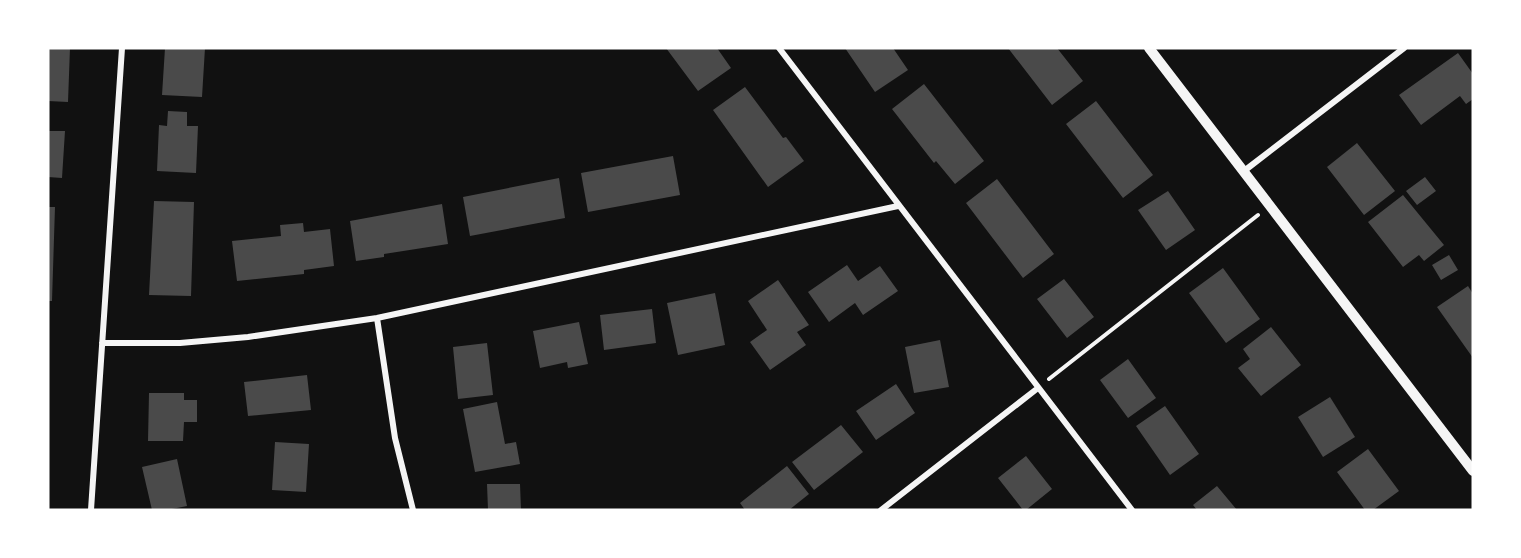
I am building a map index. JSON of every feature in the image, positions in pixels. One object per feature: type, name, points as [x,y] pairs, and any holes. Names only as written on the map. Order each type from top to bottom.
[{"type":"street","points":[[91,510],[122,48]]},
{"type":"street","points":[[779,48],[1132,510]]},
{"type":"street","points":[[1149,48],[1473,471]]},
{"type":"street","points":[[1244,171],[1404,48]]},
{"type":"street","points":[[102,343],[180,343],[248,337],[377,318],[898,206]]},
{"type":"street","points":[[377,318],[395,438],[413,510]]},
{"type":"street","points":[[881,510],[1038,388]]},
{"type":"path","points":[[1038,388],[1270,206]]},
{"type":"building","points":[[48,48],[70,48],[68,102],[48,101]]},
{"type":"building","points":[[165,48],[205,48],[202,97],[162,95]]},
{"type":"building","points":[[666,48],[717,48],[731,68],[698,91]]},
{"type":"building","points":[[845,48],[893,48],[908,70],[875,92]]},
{"type":"building","points":[[1008,48],[1057,48],[1083,81],[1052,105]]},
{"type":"building","points":[[1458,53],[1473,74],[1473,99],[1466,104],[1460,96],[1421,125],[1399,95]]},
{"type":"building","points":[[924,84],[984,161],[955,184],[936,161],[934,163],[892,109]]},
{"type":"building","points":[[745,87],[783,138],[786,137],[804,161],[768,187],[713,110]]},
{"type":"building","points":[[1096,101],[1153,175],[1123,198],[1066,124]]},
{"type":"building","points":[[168,111],[187,112],[187,126],[198,126],[196,173],[157,171],[159,125],[167,126]]},
{"type":"building","points":[[48,131],[65,131],[62,178],[48,177]]},
{"type":"building","points":[[1357,143],[1395,191],[1364,215],[1327,167]]},
{"type":"building","points":[[673,156],[680,195],[588,212],[581,173]]},
{"type":"building","points":[[1425,177],[1436,191],[1417,205],[1406,191]]},
{"type":"building","points":[[559,178],[565,218],[470,236],[463,197]]},
{"type":"building","points":[[997,179],[1054,254],[1023,278],[966,203]]},
{"type":"building","points":[[1168,191],[1195,230],[1166,250],[1138,210]]},
{"type":"building","points":[[1403,195],[1444,245],[1424,261],[1419,255],[1403,267],[1368,222]]},
{"type":"building","points":[[154,201],[194,202],[191,296],[149,295]]},
{"type":"building","points":[[442,204],[448,244],[356,261],[350,221]]},
{"type":"building","points":[[48,207],[55,207],[52,301],[48,301]]},
{"type":"building","points":[[303,223],[304,232],[330,229],[334,266],[304,270],[304,274],[237,281],[232,241],[281,236],[280,225]]},
{"type":"building","points":[[1449,255],[1458,270],[1441,280],[1432,265]]},
{"type":"building","points":[[847,265],[858,281],[880,266],[898,291],[863,315],[855,303],[829,322],[808,292]]},
{"type":"building","points":[[1223,268],[1260,319],[1226,343],[1189,293]]},
{"type":"building","points":[[1064,279],[1094,317],[1067,338],[1037,299]]},
{"type":"building","points":[[778,280],[809,325],[797,332],[806,345],[770,370],[750,342],[767,330],[748,301]]},
{"type":"building","points":[[1468,286],[1473,294],[1473,358],[1437,307]]},
{"type":"building","points":[[715,293],[725,345],[678,355],[667,303]]},
{"type":"building","points":[[652,309],[656,343],[604,350],[600,315]]},
{"type":"building","points":[[579,322],[588,364],[568,368],[567,362],[540,368],[533,331]]},
{"type":"building","points":[[1271,327],[1301,365],[1261,396],[1238,368],[1250,359],[1243,349]]},
{"type":"building","points":[[940,340],[949,387],[914,393],[905,347]]},
{"type":"building","points":[[487,343],[493,395],[458,399],[453,347]]},
{"type":"building","points":[[1128,359],[1156,398],[1128,418],[1100,380]]},
{"type":"building","points":[[307,375],[311,410],[248,416],[244,382]]},
{"type":"building","points":[[896,384],[915,413],[876,440],[856,411]]},
{"type":"building","points":[[149,393],[184,393],[184,400],[197,400],[197,422],[184,422],[183,441],[148,441]]},
{"type":"building","points":[[1330,397],[1355,437],[1323,457],[1298,417]]},
{"type":"building","points":[[497,402],[505,444],[516,442],[520,464],[475,472],[463,409]]},
{"type":"building","points":[[1165,406],[1199,454],[1170,475],[1136,426]]},
{"type":"building","points":[[841,425],[863,452],[814,490],[792,462]]},
{"type":"building","points":[[275,442],[309,444],[306,492],[272,490]]},
{"type":"building","points":[[1368,449],[1399,491],[1373,510],[1365,510],[1337,472]]},
{"type":"building","points":[[1026,456],[1052,489],[1023,510],[998,478]]},
{"type":"building","points":[[177,459],[187,506],[152,510],[142,467]]},
{"type":"building","points":[[787,466],[809,494],[789,510],[745,510],[740,503]]},
{"type":"building","points":[[487,484],[520,484],[521,510],[488,510]]},
{"type":"building","points":[[1217,486],[1237,510],[1197,510],[1193,505]]}]
